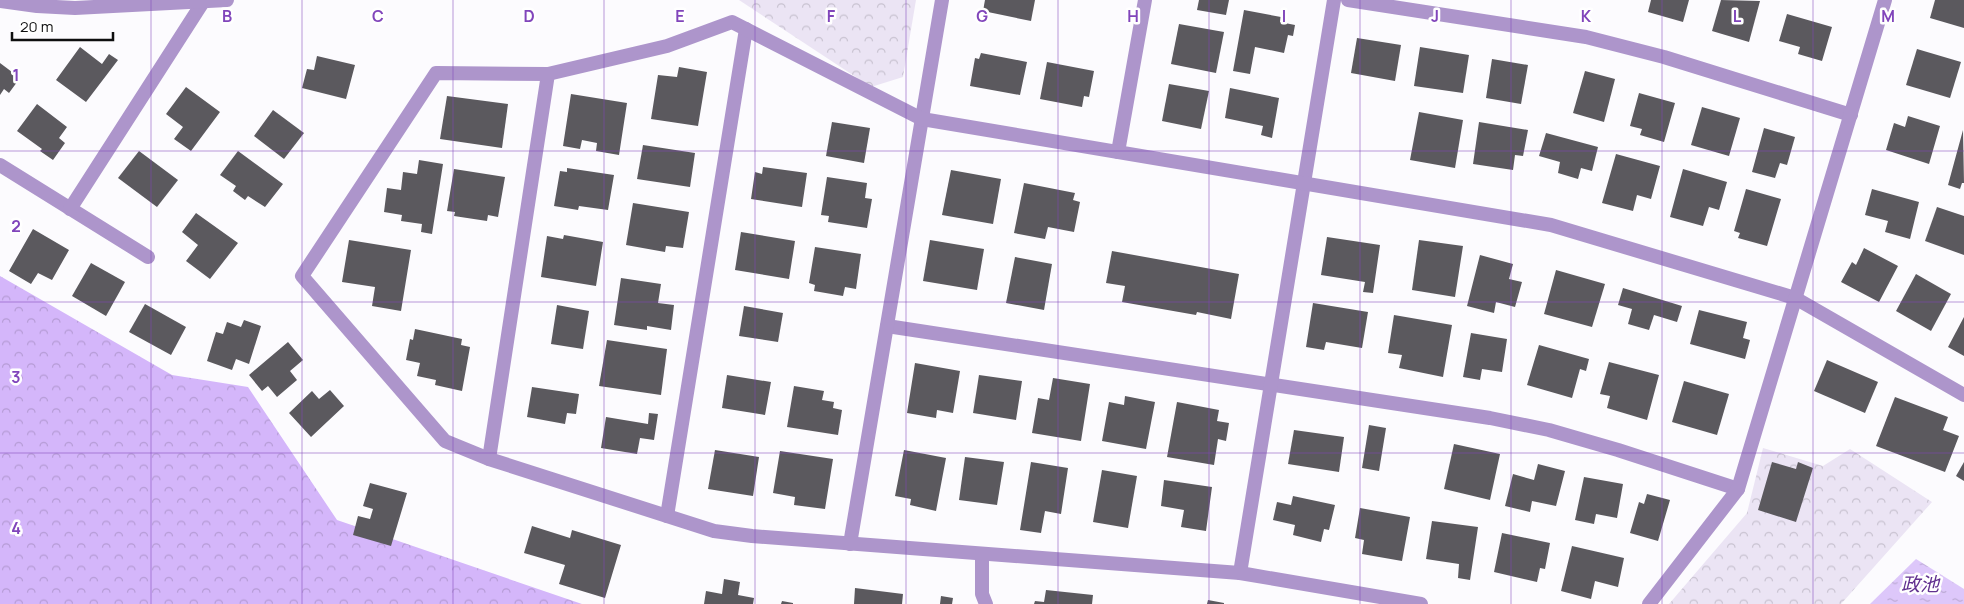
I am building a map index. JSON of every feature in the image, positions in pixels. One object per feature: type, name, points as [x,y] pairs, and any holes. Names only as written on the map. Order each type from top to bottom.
[{"type":"street","points":[[0,1],[37,6],[75,8],[228,0]]},
{"type":"street","points":[[850,544],[942,0]]},
{"type":"street","points":[[1118,152],[1145,0]]},
{"type":"street","points":[[1240,573],[1334,0]]},
{"type":"street","points":[[1348,0],[1586,37],[1664,57],[1851,115]]},
{"type":"street","points":[[1649,604],[1738,489],[1885,0]]},
{"type":"street","points":[[70,209],[203,2]]},
{"type":"street","points":[[1421,604],[1240,573],[850,544],[714,531],[489,459],[445,441],[302,276],[436,73],[548,74],[667,46],[732,22],[922,119],[1550,225],[1795,298],[1964,394]]},
{"type":"street","points":[[667,516],[746,29]]},
{"type":"street","points":[[489,459],[548,74]]},
{"type":"street","points":[[0,165],[148,257]]},
{"type":"street","points":[[887,326],[1490,418],[1549,430],[1738,489]]},
{"type":"street","points":[[982,554],[982,594],[986,604]]},
{"type":"green space","points":[[739,0],[916,0],[903,77],[871,87]]},
{"type":"green space","points":[[0,276],[172,375],[248,387],[337,520],[582,604],[0,604]]},
{"type":"green space","points":[[1763,448],[1823,466],[1850,449],[1932,502],[1841,604],[1669,604],[1747,513]]},
{"type":"water","name":"政池","points":[[1916,559],[1964,589],[1964,604],[1870,604]]},
{"type":"building","points":[[985,0],[1035,0],[1031,21],[983,11]]},
{"type":"building","points":[[1199,0],[1229,0],[1226,15],[1197,10]]},
{"type":"building","points":[[1651,0],[1689,0],[1683,22],[1648,12]]},
{"type":"building","points":[[1721,0],[1760,1],[1749,42],[1712,31]]},
{"type":"building","points":[[1935,0],[1964,0],[1964,28],[1930,18]]},
{"type":"building","points":[[1244,10],[1281,17],[1280,22],[1295,25],[1293,36],[1288,35],[1284,53],[1255,47],[1250,74],[1233,71]]},
{"type":"building","points":[[1787,14],[1832,27],[1822,61],[1798,54],[1800,47],[1779,41]]},
{"type":"building","points":[[1179,24],[1224,32],[1216,73],[1171,64]]},
{"type":"building","points":[[1357,38],[1401,45],[1395,81],[1351,73]]},
{"type":"building","points":[[80,47],[102,64],[109,54],[118,60],[86,102],[56,80]]},
{"type":"building","points":[[1420,47],[1469,55],[1463,93],[1414,86]]},
{"type":"building","points":[[1917,49],[1961,62],[1950,98],[1906,85]]},
{"type":"building","points":[[981,53],[1027,62],[1020,95],[970,86],[975,58],[979,59]]},
{"type":"building","points":[[317,56],[355,65],[346,99],[302,88],[307,69],[314,70]]},
{"type":"building","points":[[1492,59],[1528,65],[1521,104],[1486,98]]},
{"type":"building","points":[[1047,62],[1094,71],[1089,97],[1084,96],[1082,107],[1040,99]]},
{"type":"building","points":[[0,63],[20,78],[9,93],[4,89],[0,95]]},
{"type":"building","points":[[679,67],[707,72],[698,126],[651,119],[658,75],[677,77]]},
{"type":"building","points":[[1585,71],[1615,79],[1604,122],[1573,113]]},
{"type":"building","points":[[1169,84],[1209,91],[1201,129],[1162,121]]},
{"type":"building","points":[[186,87],[220,112],[191,151],[174,139],[183,127],[166,114]]},
{"type":"building","points":[[1230,88],[1279,98],[1272,138],[1261,135],[1263,126],[1225,118]]},
{"type":"building","points":[[1639,93],[1675,103],[1664,142],[1640,135],[1642,129],[1630,126]]},
{"type":"building","points":[[571,94],[627,103],[619,155],[596,151],[597,143],[582,140],[580,149],[563,146]]},
{"type":"building","points":[[447,96],[508,104],[502,148],[440,139]]},
{"type":"building","points":[[37,104],[67,127],[59,138],[65,143],[53,160],[40,151],[42,149],[17,131]]},
{"type":"building","points":[[1702,107],[1740,118],[1729,156],[1691,145]]},
{"type":"building","points":[[273,110],[304,133],[284,159],[254,136]]},
{"type":"building","points":[[1419,112],[1463,120],[1455,168],[1410,160]]},
{"type":"building","points":[[1908,116],[1940,126],[1929,164],[1886,150],[1894,123],[1905,127]]},
{"type":"building","points":[[832,122],[870,128],[864,163],[826,156]]},
{"type":"building","points":[[1479,122],[1528,130],[1523,156],[1515,155],[1513,170],[1473,164]]},
{"type":"building","points":[[1764,128],[1795,137],[1787,165],[1780,163],[1775,178],[1752,172]]},
{"type":"building","points":[[1963,130],[1964,183],[1962,183],[1960,189],[1948,185]]},
{"type":"building","points":[[1546,133],[1598,147],[1592,171],[1581,168],[1578,179],[1558,173],[1560,162],[1539,156]]},
{"type":"building","points":[[643,145],[695,153],[690,187],[637,179]]},
{"type":"building","points":[[139,151],[178,180],[157,207],[118,178]]},
{"type":"building","points":[[238,151],[283,184],[265,207],[248,196],[245,200],[233,191],[236,186],[220,175]]},
{"type":"building","points":[[1616,154],[1660,166],[1651,199],[1637,195],[1633,211],[1602,203]]},
{"type":"building","points":[[419,160],[443,164],[432,234],[421,232],[422,224],[401,221],[402,215],[384,212],[387,188],[401,190],[403,172],[417,174]]},
{"type":"building","points":[[763,167],[807,173],[802,207],[751,199],[755,172],[762,174]]},
{"type":"building","points":[[567,168],[614,175],[608,210],[579,206],[578,210],[554,206],[560,171],[567,172]]},
{"type":"building","points":[[454,169],[505,177],[498,217],[488,215],[487,221],[454,216],[455,212],[447,211]]},
{"type":"building","points":[[1683,169],[1727,182],[1719,210],[1709,207],[1703,226],[1670,217]]},
{"type":"building","points":[[951,170],[1001,179],[993,224],[942,215]]},
{"type":"building","points":[[827,177],[867,183],[865,198],[872,199],[867,228],[828,222],[829,216],[821,215]]},
{"type":"building","points":[[1024,183],[1075,193],[1073,200],[1080,202],[1074,232],[1048,227],[1045,239],[1014,233]]},
{"type":"building","points":[[1746,189],[1781,199],[1767,246],[1738,238],[1740,233],[1734,231]]},
{"type":"building","points":[[1872,189],[1919,202],[1910,239],[1885,232],[1888,221],[1865,215]]},
{"type":"building","points":[[633,203],[689,212],[683,248],[666,246],[665,252],[626,245]]},
{"type":"building","points":[[1937,207],[1964,216],[1964,255],[1925,241]]},
{"type":"building","points":[[196,213],[238,243],[210,279],[186,261],[198,245],[182,232]]},
{"type":"building","points":[[33,229],[69,250],[52,280],[38,273],[31,284],[9,271]]},
{"type":"building","points":[[741,232],[795,241],[789,279],[735,270]]},
{"type":"building","points":[[564,235],[603,242],[596,286],[541,277],[547,236],[563,239]]},
{"type":"building","points":[[1327,237],[1380,245],[1373,293],[1363,292],[1365,282],[1321,275]]},
{"type":"building","points":[[349,240],[411,250],[401,311],[372,306],[375,287],[342,282]]},
{"type":"building","points":[[930,240],[984,249],[977,290],[923,281]]},
{"type":"building","points":[[1419,240],[1463,246],[1455,297],[1412,290]]},
{"type":"building","points":[[815,247],[861,254],[856,289],[845,287],[843,296],[814,291],[815,285],[809,283]]},
{"type":"building","points":[[1864,248],[1898,266],[1879,302],[1841,282],[1852,262],[1856,265]]},
{"type":"building","points":[[1112,251],[1239,274],[1231,319],[1197,312],[1196,315],[1122,302],[1125,286],[1106,283]]},
{"type":"building","points":[[1480,255],[1513,264],[1509,279],[1522,282],[1515,307],[1496,302],[1494,313],[1467,306]]},
{"type":"building","points":[[1015,257],[1052,264],[1044,310],[1006,303]]},
{"type":"building","points":[[91,263],[125,282],[106,316],[72,296]]},
{"type":"building","points":[[1556,270],[1605,284],[1592,327],[1544,314]]},
{"type":"building","points":[[1916,274],[1951,294],[1931,331],[1896,311]]},
{"type":"building","points":[[621,278],[661,284],[658,303],[674,305],[671,330],[647,326],[647,330],[614,325]]},
{"type":"building","points":[[1623,288],[1682,306],[1677,322],[1654,315],[1649,330],[1628,324],[1632,309],[1618,305]]},
{"type":"building","points":[[1313,303],[1368,312],[1362,348],[1326,342],[1324,350],[1306,347]]},
{"type":"building","points":[[145,304],[186,327],[171,355],[129,332]]},
{"type":"building","points":[[557,305],[589,311],[583,349],[551,344]]},
{"type":"building","points":[[744,306],[783,313],[778,342],[739,336]]},
{"type":"building","points":[[1699,310],[1747,322],[1743,338],[1750,340],[1745,359],[1690,344]]},
{"type":"building","points":[[1394,315],[1452,325],[1443,377],[1399,368],[1402,355],[1388,353]]},
{"type":"building","points":[[1964,317],[1964,356],[1948,347]]},
{"type":"building","points":[[244,320],[261,326],[249,364],[236,359],[232,370],[207,361],[216,332],[223,334],[227,322],[241,327]]},
{"type":"building","points":[[415,329],[462,339],[461,345],[470,347],[462,391],[435,385],[436,380],[417,376],[420,363],[406,360],[410,339],[413,340]]},
{"type":"building","points":[[1471,333],[1507,339],[1502,372],[1482,369],[1480,380],[1463,377]]},
{"type":"building","points":[[607,340],[667,349],[661,395],[599,386]]},
{"type":"building","points":[[288,342],[303,360],[290,371],[297,380],[277,397],[268,386],[262,391],[249,375]]},
{"type":"building","points":[[1539,345],[1589,359],[1586,371],[1580,369],[1572,398],[1527,385]]},
{"type":"building","points":[[1827,360],[1878,382],[1865,413],[1814,391]]},
{"type":"building","points":[[1609,362],[1659,375],[1647,420],[1607,408],[1610,396],[1600,394]]},
{"type":"building","points":[[915,363],[960,371],[953,413],[937,410],[936,418],[907,413]]},
{"type":"building","points":[[727,375],[771,382],[765,415],[722,408]]},
{"type":"building","points":[[979,375],[1022,381],[1016,420],[973,413]]},
{"type":"building","points":[[1053,378],[1090,384],[1081,441],[1032,433],[1038,398],[1049,400]]},
{"type":"building","points":[[1684,381],[1729,394],[1717,435],[1672,422]]},
{"type":"building","points":[[794,386],[824,391],[822,400],[834,402],[833,408],[842,410],[838,435],[787,427]]},
{"type":"building","points":[[532,387],[579,394],[576,414],[567,413],[565,424],[527,417]]},
{"type":"building","points":[[330,390],[344,406],[311,437],[289,413],[312,391],[319,399]]},
{"type":"building","points":[[1125,396],[1155,402],[1146,449],[1102,441],[1109,402],[1124,405]]},
{"type":"building","points":[[1895,397],[1948,417],[1943,430],[1959,436],[1945,472],[1876,446]]},
{"type":"building","points":[[1177,402],[1219,410],[1217,421],[1229,423],[1226,441],[1218,439],[1214,465],[1167,457]]},
{"type":"building","points":[[649,413],[658,414],[654,440],[640,438],[637,454],[601,448],[606,417],[648,424]]},
{"type":"building","points":[[1369,425],[1386,428],[1379,471],[1362,468]]},
{"type":"building","points":[[1294,430],[1344,437],[1339,472],[1288,464]]},
{"type":"building","points":[[1454,444],[1500,454],[1490,500],[1444,489]]},
{"type":"building","points":[[715,450],[759,457],[753,496],[708,489]]},
{"type":"building","points":[[904,450],[946,458],[936,511],[910,505],[911,499],[895,496]]},
{"type":"building","points":[[780,451],[833,459],[825,509],[794,505],[795,497],[773,493]]},
{"type":"building","points":[[965,457],[1004,462],[997,505],[959,500]]},
{"type":"building","points":[[1031,462],[1068,468],[1061,514],[1045,511],[1041,533],[1020,530]]},
{"type":"building","points":[[1772,462],[1796,469],[1798,462],[1813,468],[1796,522],[1758,510]]},
{"type":"building","points":[[1964,462],[1964,481],[1956,476]]},
{"type":"building","points":[[1538,464],[1565,471],[1556,506],[1532,501],[1530,512],[1505,506],[1513,474],[1534,480]]},
{"type":"building","points":[[1102,470],[1137,476],[1128,528],[1093,522]]},
{"type":"building","points":[[1584,477],[1623,484],[1617,518],[1596,514],[1594,524],[1575,520]]},
{"type":"building","points":[[1164,480],[1212,487],[1206,531],[1181,527],[1184,510],[1161,506]]},
{"type":"building","points":[[370,483],[407,493],[391,546],[353,535],[358,516],[370,519],[373,509],[363,506]]},
{"type":"building","points":[[1647,494],[1670,500],[1658,541],[1630,533],[1639,502],[1644,504]]},
{"type":"building","points":[[1293,496],[1335,505],[1329,530],[1324,529],[1321,542],[1293,535],[1295,525],[1273,520],[1277,502],[1291,505]]},
{"type":"building","points":[[1360,508],[1410,517],[1402,561],[1362,554],[1364,540],[1355,538]]},
{"type":"building","points":[[1432,521],[1478,527],[1470,580],[1458,578],[1459,564],[1426,559]]},
{"type":"building","points":[[532,526],[570,538],[572,530],[621,545],[605,598],[559,584],[565,565],[524,553]]},
{"type":"building","points":[[1502,533],[1550,543],[1545,569],[1540,568],[1537,582],[1494,572]]},
{"type":"building","points":[[1572,546],[1624,558],[1618,587],[1595,581],[1591,599],[1561,591]]},
{"type":"building","points":[[724,579],[740,582],[738,595],[754,598],[753,604],[704,604],[706,591],[722,594]]},
{"type":"building","points":[[855,588],[903,594],[902,604],[854,604]]},
{"type":"building","points":[[1046,590],[1093,595],[1092,604],[1034,604],[1035,601],[1044,602]]},
{"type":"building","points":[[941,596],[953,598],[952,604],[940,604]]},
{"type":"building","points":[[1208,600],[1224,603],[1224,604],[1207,604]]},
{"type":"building","points":[[782,601],[793,603],[793,604],[781,604]]}]
